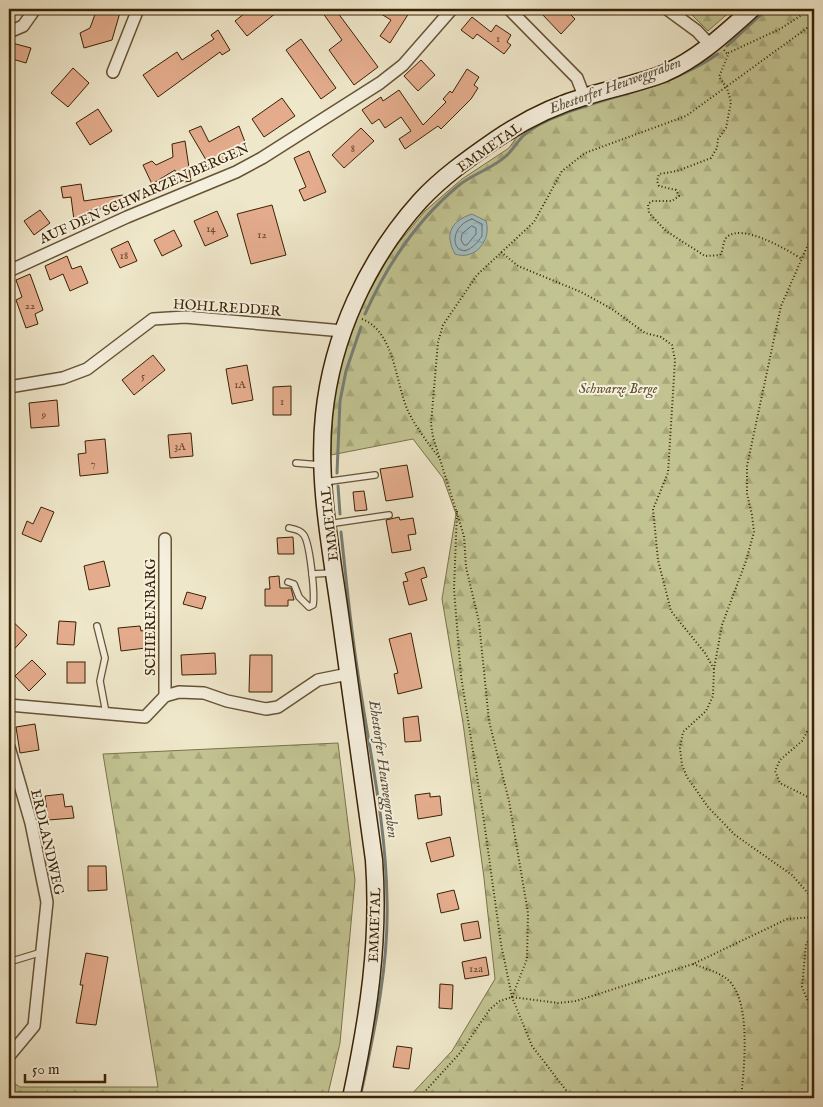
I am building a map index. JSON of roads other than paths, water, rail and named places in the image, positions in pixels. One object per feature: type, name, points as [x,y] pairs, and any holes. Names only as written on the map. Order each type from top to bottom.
[{"type":"main road","name":"EMMETAL","points":[[352,1098],[374,964],[377,902],[374,860],[334,573],[324,482],[324,417],[335,352],[364,284],[392,237],[421,200],[463,163],[496,139],[549,110],[584,96],[665,73],[692,59],[752,9]]},
{"type":"street","points":[[9,32],[24,26],[35,9]]},
{"type":"street","points":[[113,72],[138,9]]},
{"type":"street","name":"AUF DEN SCHWARZEN BERGEN","points":[[9,271],[127,217],[236,172],[262,158],[380,83],[403,65],[452,9]]},
{"type":"street","points":[[509,9],[577,78],[584,96]]},
{"type":"street","points":[[667,9],[697,31],[710,45]]},
{"type":"street","name":"HOHLREDDER","points":[[9,386],[63,378],[88,369],[153,319],[185,316],[343,331]]},
{"type":"street","name":"SCHIERENBARG","points":[[165,539],[165,696]]},
{"type":"street","points":[[9,705],[145,717],[165,696],[179,692],[204,693],[227,701],[266,709],[278,707],[318,680],[348,674]]},
{"type":"street","name":"ERDLANDWEG","points":[[9,747],[31,823],[48,902],[34,1026],[9,1056]]},
{"type":"lane","points":[[296,463],[323,465]]},
{"type":"lane","points":[[324,482],[376,474]]},
{"type":"lane","points":[[328,524],[389,515]]},
{"type":"lane","points":[[288,582],[294,584],[299,598],[310,607],[314,601],[312,574],[305,535],[299,530],[289,528]]},
{"type":"lane","points":[[312,574],[334,573]]},
{"type":"lane","points":[[97,626],[105,658],[100,681],[106,714]]},
{"type":"lane","points":[[9,962],[42,952]]},
{"type":"water","points":[[472,214],[486,221],[487,235],[484,242],[475,252],[462,255],[455,254],[450,240],[454,224]]},
{"type":"waterway","name":"Ehestorfer Heuweggraben","points":[[727,46],[767,9]]},
{"type":"waterway","name":"Ehestorfer Heuweggraben","points":[[365,314],[393,261],[429,214],[458,186],[506,156],[527,132],[558,116],[680,75],[718,54]]},
{"type":"waterway","name":"Ehestorfer Heuweggraben","points":[[337,473],[340,401],[346,371],[361,327]]},
{"type":"waterway","name":"Ehestorfer Heuweggraben","points":[[338,486],[340,514]]},
{"type":"waterway","name":"Ehestorfer Heuweggraben","points":[[341,532],[350,616],[380,812],[387,900],[386,950],[383,975],[360,1098]]},
{"type":"park label","name":"Schwarze Berge","points":[[618,388]]}]
